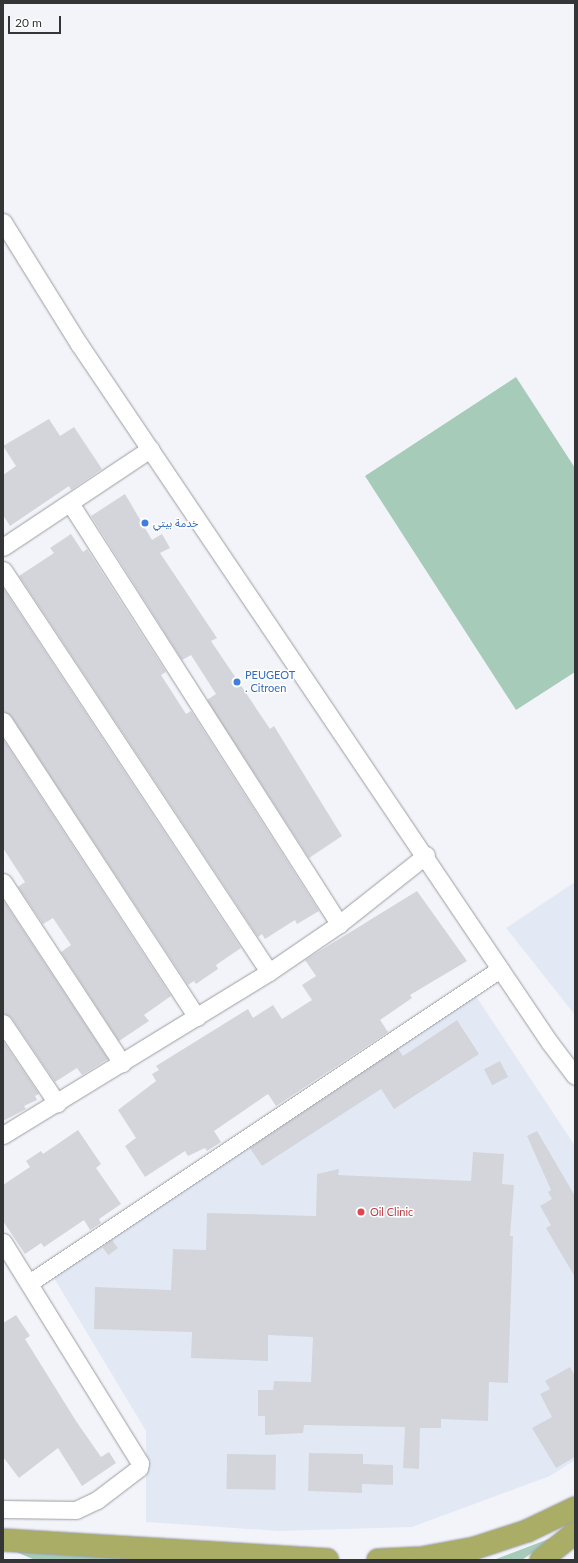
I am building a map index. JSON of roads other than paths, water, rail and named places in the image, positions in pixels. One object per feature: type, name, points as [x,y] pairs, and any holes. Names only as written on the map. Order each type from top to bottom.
[{"type":"highway","points":[[378,1560],[421,1558],[475,1548],[527,1531],[575,1508]]},
{"type":"highway","points":[[541,1560],[575,1533]]},
{"type":"highway","points":[[3,1540],[327,1560]]},
{"type":"street","points":[[6,232],[79,344],[426,855],[500,969],[575,1076]]},
{"type":"street","points":[[3,547],[150,449]]},
{"type":"street","points":[[70,503],[339,924]]},
{"type":"street","points":[[3,570],[269,972]]},
{"type":"street","points":[[3,721],[197,1017]]},
{"type":"street","points":[[3,1135],[122,1064],[269,972],[339,924],[426,855]]},
{"type":"street","points":[[3,882],[122,1064]]},
{"type":"street","points":[[29,1283],[500,969]]},
{"type":"street","points":[[3,1023],[57,1103]]},
{"type":"street","points":[[3,1242],[140,1464],[139,1468],[97,1500],[76,1510],[6,1505]]},
{"type":"place","name":"خدمة بيتي","points":[[145,523]]},
{"type":"place","name":"PEUGEOT . Citroen","points":[[237,682]]},
{"type":"place","name":"Oil Clinic","points":[[361,1212]]}]
